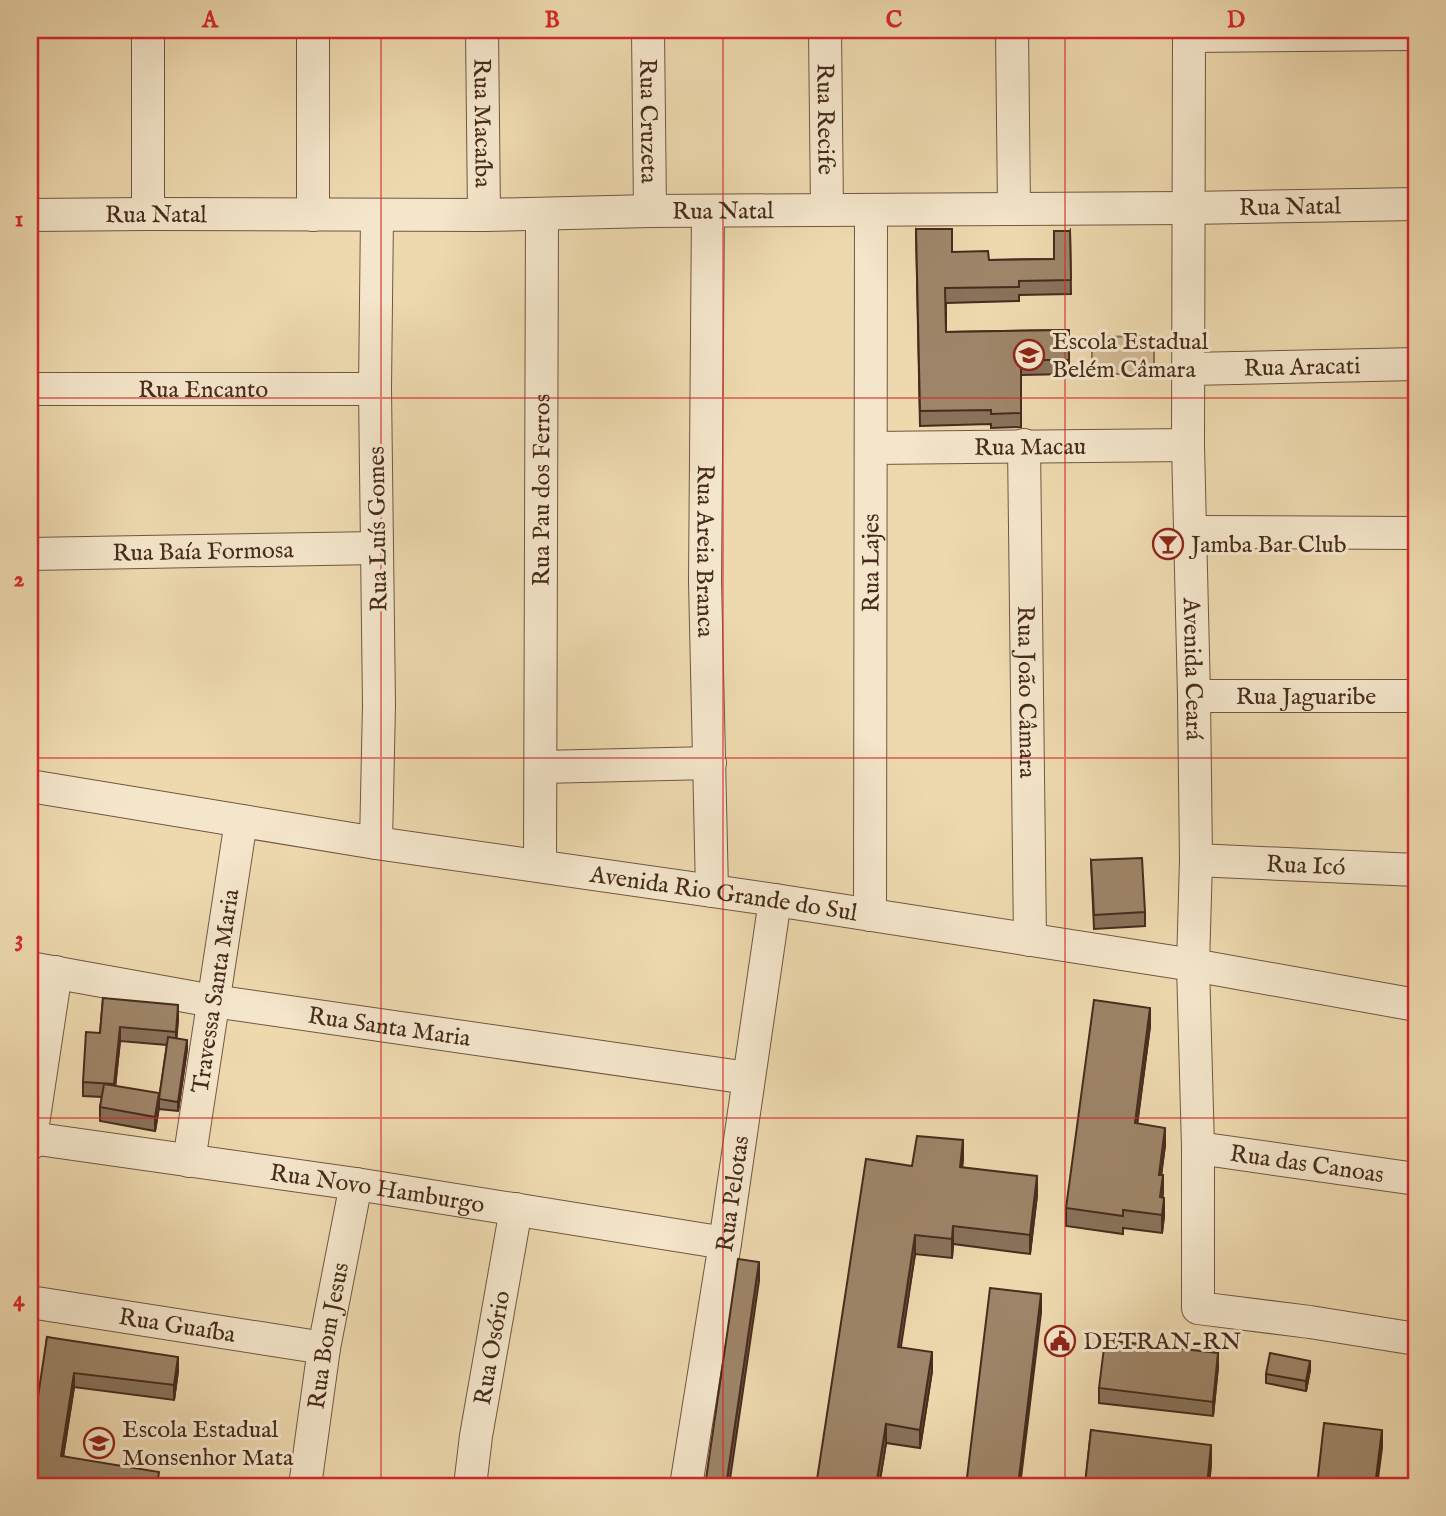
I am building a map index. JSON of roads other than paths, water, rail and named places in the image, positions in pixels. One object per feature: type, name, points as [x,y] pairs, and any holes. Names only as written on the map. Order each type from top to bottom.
[{"type":"street","points":[[148,30],[148,214]]},
{"type":"street","points":[[313,30],[313,215]]},
{"type":"street","name":"Rua Macaíba","points":[[482,30],[484,215]]},
{"type":"street","name":"Rua Cruzeta","points":[[648,30],[650,211]]},
{"type":"street","name":"Rua Recife","points":[[825,30],[827,210]]},
{"type":"street","points":[[1012,30],[1014,209]]},
{"type":"street","points":[[1189,33],[1416,34]]},
{"type":"street","name":"Avenida Ceará","points":[[1189,33],[1188,444],[1196,860],[1193,965],[1198,1148],[1198,1308],[1416,1339]]},
{"type":"street","name":"Rua Natal","points":[[30,215],[484,215],[1416,204]]},
{"type":"street","name":"Rua Lajes","points":[[870,915],[871,210]]},
{"type":"street","name":"Rua Areia Branca","points":[[708,211],[705,581],[712,891]]},
{"type":"street","name":"Rua Pau dos Ferros","points":[[540,866],[542,214]]},
{"type":"street","name":"Rua Luís Gomes","points":[[376,843],[379,705],[375,389],[377,215]]},
{"type":"street","name":"Rua Aracati","points":[[1188,369],[1416,363]]},
{"type":"street","name":"Rua Encanto","points":[[30,389],[375,389]]},
{"type":"street","name":"Rua Macau","points":[[871,448],[1188,444]]},
{"type":"street","name":"Rua João Câmara","points":[[1024,445],[1030,940]]},
{"type":"street","points":[[1190,532],[1416,533]]},
{"type":"street","name":"Rua Baía Formosa","points":[[30,554],[377,548]]},
{"type":"street","name":"Rua Jaguaribe","points":[[1194,696],[1416,696]]},
{"type":"street","points":[[541,767],[710,763]]},
{"type":"street","name":"Avenida Rio Grande do Sul","points":[[30,786],[376,843],[775,900],[1193,965],[1416,1005]]},
{"type":"street","name":"Travessa Santa Maria","points":[[189,1161],[241,821]]},
{"type":"street","name":"Rua Icó","points":[[1196,860],[1416,870]]},
{"type":"street","name":"Rua Pelotas","points":[[686,1486],[775,900]]},
{"type":"street","points":[[30,1141],[43,970]]},
{"type":"street","name":"Rua Santa Maria","points":[[43,970],[213,1001],[748,1078]]},
{"type":"street","name":"Rua Novo Hamburgo","points":[[30,1141],[356,1184],[725,1243]]},
{"type":"street","name":"Rua das Canoas","points":[[1198,1148],[1416,1179]]},
{"type":"street","name":"Rua Bom Jesus","points":[[305,1486],[324,1348],[356,1184]]},
{"type":"street","name":"Rua Osório","points":[[470,1486],[476,1436],[516,1209]]},
{"type":"street","name":"Rua Guaíba","points":[[30,1302],[324,1348]]},
{"type":"place","name":"Escola Estadual Belém Câmara","points":[[1029,355]]},
{"type":"place","name":"Jamba Bar Club","points":[[1168,544]]},
{"type":"place","name":"DETRAN-RN","points":[[1060,1341]]},
{"type":"place","name":"Escola Estadual Monsenhor Mata","points":[[99,1443]]}]
